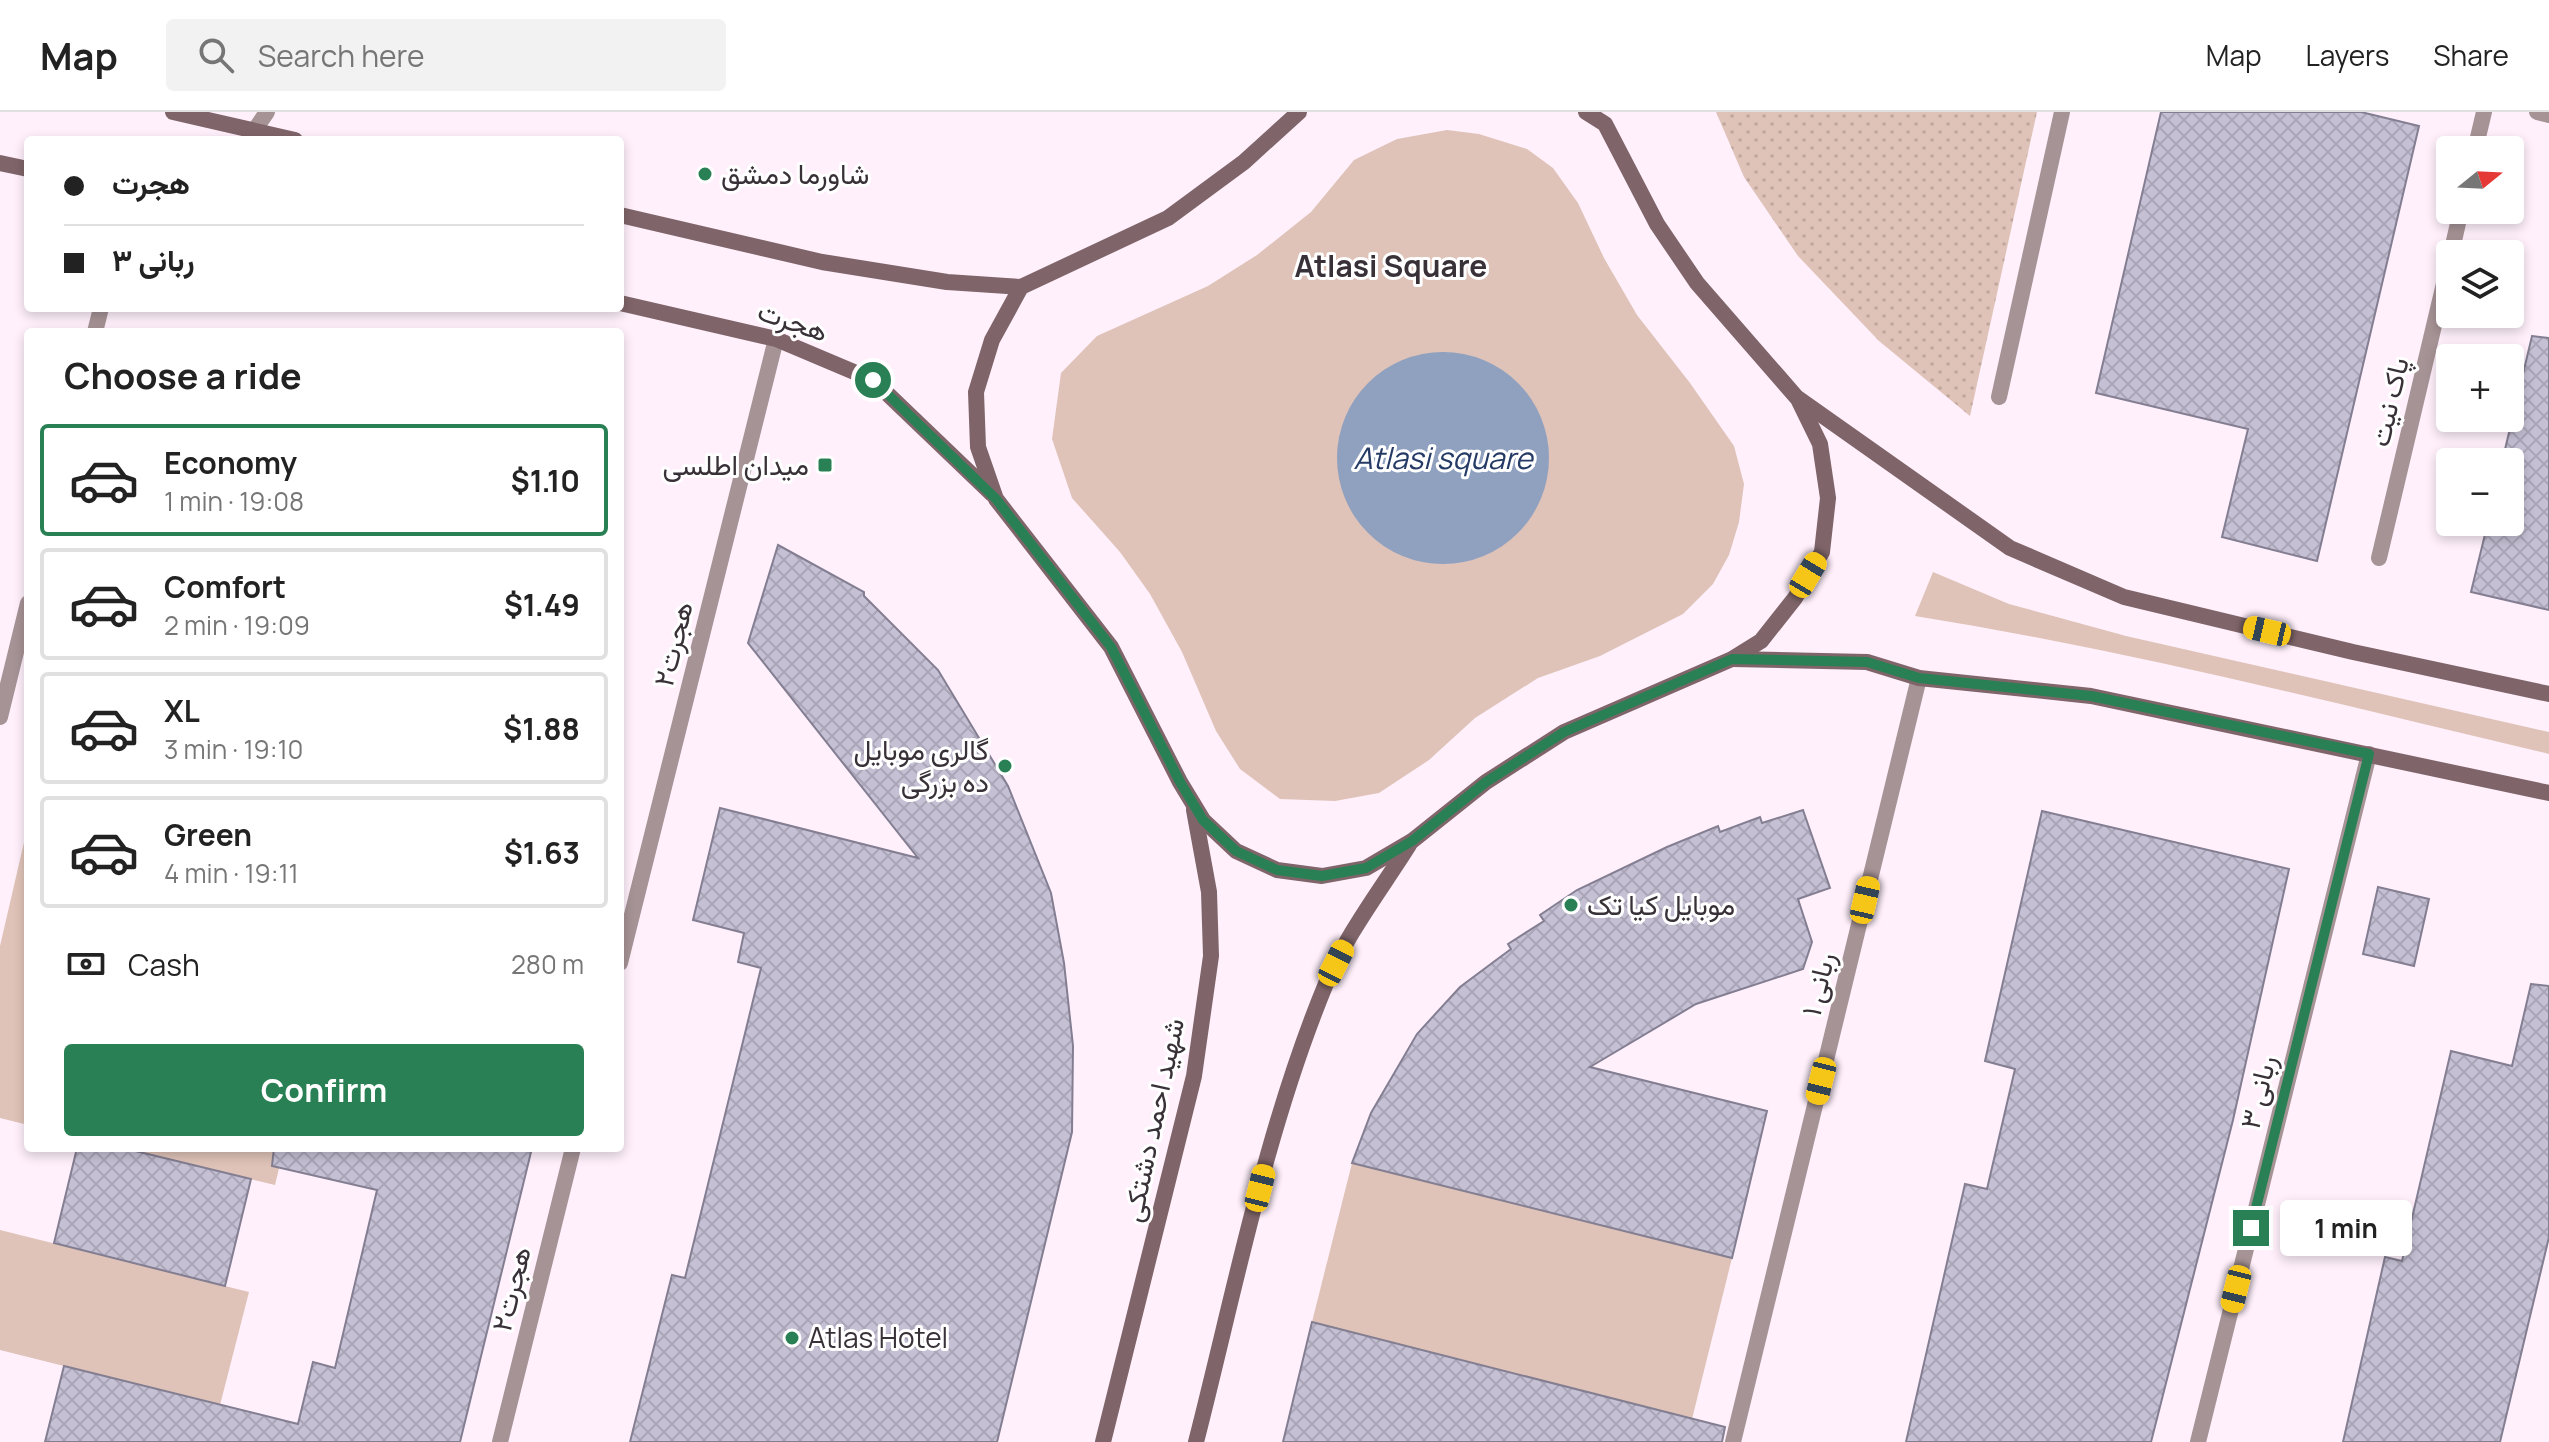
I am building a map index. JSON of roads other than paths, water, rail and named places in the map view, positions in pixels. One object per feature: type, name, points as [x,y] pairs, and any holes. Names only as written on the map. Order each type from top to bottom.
[{"type":"main road","points":[[173,112],[277,136]]},
{"type":"main road","points":[[624,216],[822,262],[947,282],[1021,287],[1168,218],[1244,162],[1299,112]]},
{"type":"main road","points":[[1586,112],[1603,118],[1657,224],[1697,283],[1798,399],[2010,548],[2124,597],[2353,652],[2549,694]]},
{"type":"main road","points":[[0,163],[24,168]]},
{"type":"main road","points":[[1021,287],[992,340],[976,392],[978,447],[996,499],[1111,647],[1203,820],[1236,851],[1277,870],[1322,876],[1366,868],[1412,841],[1486,782],[1564,732],[1732,659],[1761,641],[1795,598],[1822,552],[1828,498],[1820,444],[1798,399]]},
{"type":"main road","name":"هجرت","points":[[624,304],[776,339],[873,380],[996,499]]},
{"type":"main road","points":[[1732,659],[1867,662],[1919,678],[2091,696],[2549,793]]},
{"type":"main road","name":"شهید احمد دشتکی","points":[[1103,1442],[1194,1076],[1205,1001],[1211,956],[1209,892],[1193,804]]},
{"type":"main road","points":[[1196,1442],[1275,1131],[1325,985],[1347,942],[1412,841]]},
{"type":"street","points":[[254,131],[267,112]]},
{"type":"street","points":[[1999,397],[2062,112]]},
{"type":"street","points":[[2478,136],[2484,112]]},
{"type":"street","points":[[2537,112],[2549,115]]},
{"type":"street","name":"پاک نیت","points":[[2379,558],[2436,316]]},
{"type":"street","name":"هجرت۲","points":[[624,947],[776,339]]},
{"type":"street","points":[[0,717],[24,619]]},
{"type":"street","name":"ربانی ۱","points":[[1733,1442],[1919,678]]},
{"type":"street","name":"ربانی ۳","points":[[2198,1442],[2369,754]]},
{"type":"street","name":"هجرت۲","points":[[500,1442],[572,1152]]},
{"type":"water","name":"Atlasi square","points":[[1443,352],[1484,360],[1518,383],[1541,417],[1549,458],[1541,499],[1518,533],[1484,556],[1443,564],[1402,556],[1368,533],[1345,499],[1337,458],[1345,417],[1368,383],[1402,360]]},
{"type":"place","name":"شاورما دمشق","points":[[705,174]]},
{"type":"place","name":"میدان اطلسی","points":[[825,465]]},
{"type":"place","name":"گالری موبایل ده بزرگی","points":[[1005,766]]},
{"type":"place","name":"موبایل کیا تک","points":[[1571,905]]},
{"type":"place","name":"Atlas Hotel","points":[[792,1338]]},
{"type":"district","name":"Atlasi Square","points":[[1391,267]]}]
